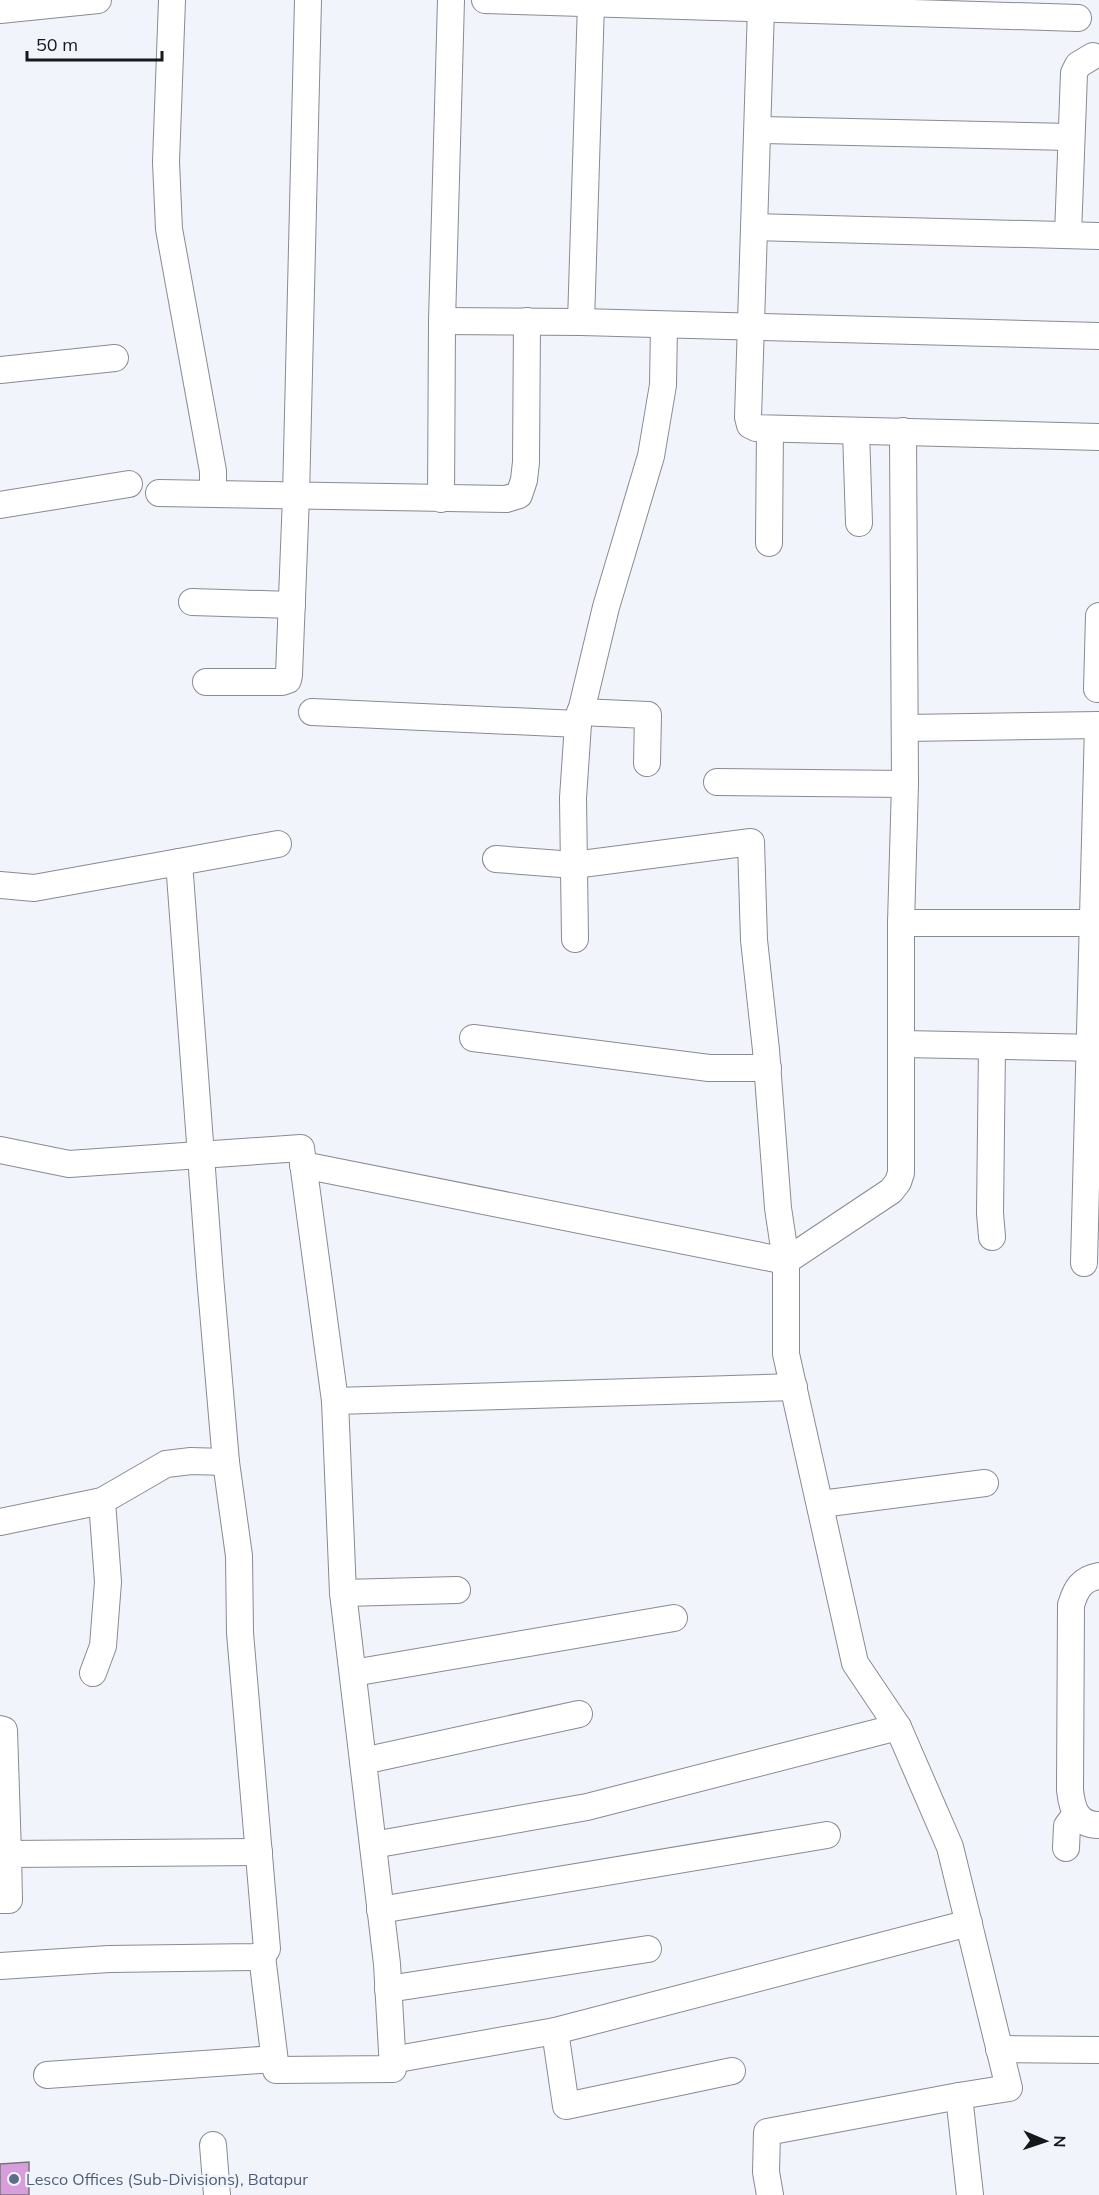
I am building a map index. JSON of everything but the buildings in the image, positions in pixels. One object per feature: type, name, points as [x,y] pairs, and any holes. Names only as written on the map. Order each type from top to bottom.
[{"type":"street","points":[[0,10],[98,0]]},
{"type":"street","points":[[172,0],[166,162],[168,219],[213,471],[213,493]]},
{"type":"street","points":[[206,682],[282,682],[288,680],[296,496],[308,0]]},
{"type":"street","points":[[441,499],[442,321],[451,0]]},
{"type":"street","points":[[485,0],[591,3],[673,2],[761,8],[864,6],[1077,9],[1083,38],[1096,60],[1078,65],[1074,73],[1068,235]]},
{"type":"street","points":[[581,322],[591,3]]},
{"type":"street","points":[[761,8],[748,417],[750,425],[770,429],[1099,437]]},
{"type":"street","points":[[758,130],[1070,137]]},
{"type":"street","points":[[755,227],[1099,236]]},
{"type":"street","points":[[442,321],[581,322],[1099,336]]},
{"type":"street","points":[[159,494],[213,493],[441,499],[506,499],[519,495],[526,462],[527,321]]},
{"type":"street","points":[[575,939],[573,798],[579,718],[606,607],[651,456],[663,385],[664,325]]},
{"type":"street","points":[[0,370],[115,358]]},
{"type":"street","points":[[770,429],[770,543]]},
{"type":"street","points":[[856,431],[859,523]]},
{"type":"street","points":[[303,1165],[786,1261],[891,1191],[901,1173],[901,923],[905,784],[903,431]]},
{"type":"street","points":[[0,505],[129,484]]},
{"type":"street","points":[[192,602],[292,605]]},
{"type":"street","points":[[1097,689],[1099,616]]},
{"type":"street","points":[[312,712],[579,718],[648,715],[647,763]]},
{"type":"street","points":[[905,728],[1098,725],[1092,922],[1094,1048],[1084,1263]]},
{"type":"street","points":[[717,782],[905,784]]},
{"type":"street","points":[[496,859],[574,865],[751,842],[754,940],[768,1068],[778,1208],[786,1261],[786,1354],[855,1663],[898,1727],[950,1847],[1009,2088],[767,2133],[766,2172],[770,2195]]},
{"type":"street","points":[[0,885],[34,888],[278,844]]},
{"type":"street","points":[[0,1149],[69,1164],[202,1155],[301,1148],[335,1401],[343,1593],[380,1911],[393,2069],[276,2070],[274,2059],[262,1956],[267,1949],[240,1634],[239,1556],[226,1462],[202,1155],[179,862]]},
{"type":"street","points":[[901,923],[1092,922]]},
{"type":"street","points":[[473,1038],[709,1068],[768,1068]]},
{"type":"street","points":[[902,1044],[1094,1048]]},
{"type":"street","points":[[992,1046],[990,1213],[992,1237]]},
{"type":"street","points":[[335,1401],[794,1387]]},
{"type":"street","points":[[0,1522],[102,1501],[166,1464],[191,1461],[226,1462]]},
{"type":"street","points":[[821,1504],[985,1483]]},
{"type":"street","points":[[93,1674],[103,1646],[108,1582],[102,1501]]},
{"type":"street","points":[[1099,1576],[1082,1582],[1075,1591],[1071,1605],[1070,1790],[1072,1806],[1080,1820],[1099,1825]]},
{"type":"street","points":[[343,1593],[457,1590]]},
{"type":"street","points":[[353,1673],[674,1618]]},
{"type":"street","points":[[363,1761],[579,1714]]},
{"type":"street","points":[[373,1845],[587,1807],[898,1727]]},
{"type":"street","points":[[0,1729],[4,1730],[9,1900],[0,1900]]},
{"type":"street","points":[[1066,1848],[1067,1826],[1076,1814]]},
{"type":"street","points":[[380,1911],[827,1835]]},
{"type":"street","points":[[8,1854],[259,1852]]},
{"type":"street","points":[[392,2060],[555,2031],[969,1923]]},
{"type":"street","points":[[388,1989],[648,1949]]},
{"type":"street","points":[[0,1966],[109,1959],[262,1956]]},
{"type":"street","points":[[555,2031],[566,2106],[732,2071]]},
{"type":"street","points":[[999,2049],[1099,2050]]},
{"type":"street","points":[[46,2075],[274,2059]]},
{"type":"street","points":[[959,2096],[970,2195]]},
{"type":"street","points":[[213,2145],[217,2195]]},
{"type":"place","name":"Lesco Offices (Sub-Divisions), Batapur","points":[[14,2179]]}]
